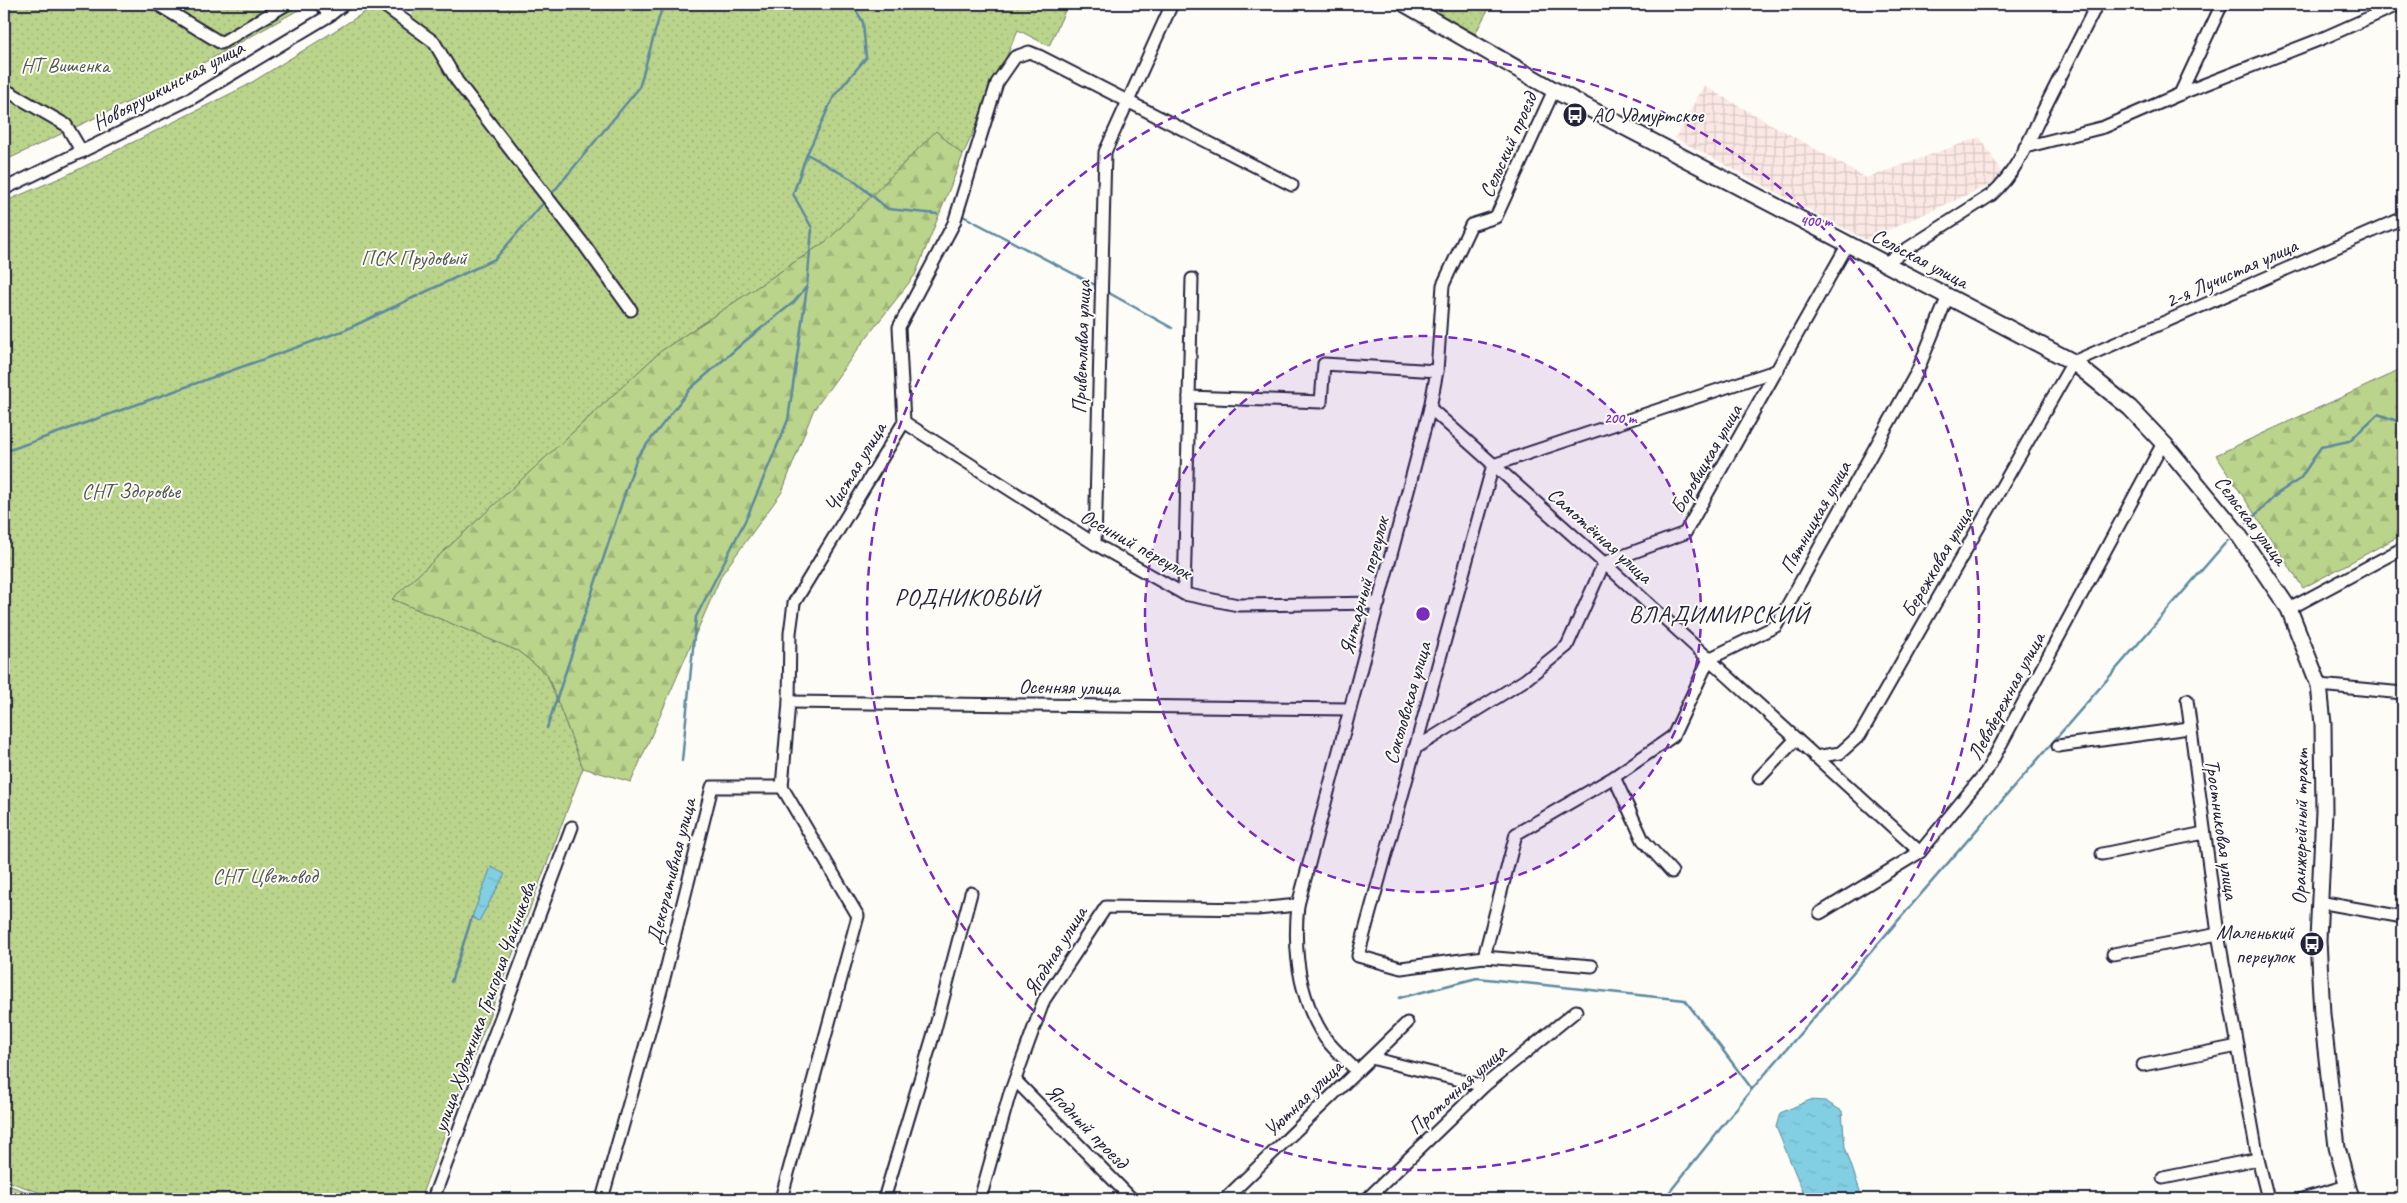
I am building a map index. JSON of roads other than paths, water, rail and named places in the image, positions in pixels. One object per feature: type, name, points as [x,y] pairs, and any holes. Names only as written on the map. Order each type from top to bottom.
[{"type":"street","points":[[157,4],[221,43],[287,4]]},
{"type":"street","points":[[320,4],[330,15]]},
{"type":"street","name":"Новоярушкинская улица","points":[[4,189],[192,98],[330,15],[344,4]]},
{"type":"street","points":[[382,4],[434,42],[458,81],[585,246],[631,310]]},
{"type":"street","points":[[1127,101],[1172,4]]},
{"type":"street","name":"Сельская улица","points":[[1407,4],[1554,90],[2073,362],[2130,408],[2162,443],[2236,531],[2288,609]]},
{"type":"street","points":[[1885,263],[1991,195],[2012,172],[2097,4]]},
{"type":"street","points":[[2180,94],[2222,4]]},
{"type":"street","points":[[2025,147],[2104,127],[2180,94],[2321,39],[2400,4]]},
{"type":"street","name":"Чистая улица","points":[[782,787],[788,702],[790,633],[794,603],[904,422],[899,327],[954,223],[997,83],[1015,57],[1029,52],[1292,185]]},
{"type":"street","points":[[4,89],[66,125],[82,152]]},
{"type":"street","name":"Сельский проезд","points":[[1437,371],[1443,285],[1471,225],[1496,217],[1554,90]]},
{"type":"street","name":"Приветливая улица","points":[[1095,544],[1105,152],[1127,101]]},
{"type":"street","name":"2-я Лучистая улица","points":[[2073,362],[2403,218]]},
{"type":"street","name":"Боровицкая улица","points":[[1604,563],[1685,533],[1848,244]]},
{"type":"street","points":[[1184,594],[1192,279]]},
{"type":"street","name":"Пятницкая улица","points":[[1709,658],[1776,626],[1917,372],[1948,296]]},
{"type":"street","name":"Бережковая улица","points":[[1815,757],[1840,753],[1860,735],[2073,362]]},
{"type":"street","points":[[1189,397],[1320,402],[1324,364],[1437,371]]},
{"type":"street","points":[[1493,465],[1778,370]]},
{"type":"street","name":"Янтарный переулок","points":[[1357,1071],[1326,1039],[1308,1007],[1298,974],[1296,925],[1298,905],[1430,408],[1437,371]]},
{"type":"street","name":"Самотёчная улица","points":[[1430,408],[1709,658],[1795,740],[1920,852]]},
{"type":"street","name":"Осенний переулок","points":[[904,422],[1095,544],[1184,594],[1238,605],[1379,602]]},
{"type":"street","name":"Левобережная улица","points":[[1820,913],[1920,852],[1986,772],[2162,443]]},
{"type":"street","name":"Соколовская улица","points":[[1493,465],[1358,956],[1401,968],[1484,957],[1592,966]]},
{"type":"street","points":[[2288,609],[2403,548]]},
{"type":"street","points":[[1414,749],[1525,680],[1567,646],[1604,563]]},
{"type":"street","name":"Оранжерейный тракт","points":[[2288,609],[2319,685],[2323,724],[2324,792],[2318,940],[2322,1014],[2337,1147],[2349,1193]]},
{"type":"street","points":[[1484,957],[1516,834],[1614,777],[1673,736],[1709,658]]},
{"type":"street","points":[[2319,685],[2403,693]]},
{"type":"street","name":"Тростниковая улица","points":[[2187,700],[2189,728],[2218,934],[2258,1159],[2268,1199]]},
{"type":"street","name":"Осенняя улица","points":[[788,702],[1350,709]]},
{"type":"street","points":[[2058,746],[2189,728]]},
{"type":"street","points":[[1759,778],[1795,740]]},
{"type":"street","points":[[1614,777],[1643,840],[1672,872]]},
{"type":"street","name":"Декоративная улица","points":[[602,1199],[661,990],[712,787],[782,787]]},
{"type":"street","points":[[781,1199],[858,916],[782,787]]},
{"type":"street","name":"улица Художника Григория Чайникова","points":[[433,1199],[572,827]]},
{"type":"street","points":[[2102,854],[2204,833]]},
{"type":"street","points":[[884,1199],[934,1033],[971,893]]},
{"type":"street","points":[[2320,902],[2403,916]]},
{"type":"street","name":"Ягодная улица","points":[[980,1199],[1028,1038],[1047,993],[1106,907],[1258,909],[1298,905]]},
{"type":"street","points":[[2113,954],[2218,934]]},
{"type":"street","name":"Проточная улица","points":[[1367,1199],[1484,1086],[1576,1011]]},
{"type":"street","name":"Уютная улица","points":[[1225,1199],[1407,1023]]},
{"type":"street","points":[[2143,1066],[2238,1046]]},
{"type":"street","points":[[1371,1058],[1484,1086]]},
{"type":"street","name":"Ягодный проезд","points":[[1015,1080],[1132,1199]]},
{"type":"street","points":[[2163,1178],[2258,1159]]},
{"type":"street","points":[[2302,1199],[2349,1193]]},
{"type":"water","points":[[491,867],[505,874],[479,921],[472,917]]},
{"type":"water","points":[[1810,1100],[1825,1101],[1842,1111],[1845,1147],[1860,1191],[1860,1199],[1806,1199],[1776,1127],[1780,1113]]},
{"type":"waterway","points":[[550,196],[639,88],[663,4]]},
{"type":"waterway","points":[[547,728],[637,457],[690,389],[794,302],[807,286],[812,228],[793,194],[807,154],[834,96],[866,58],[863,22],[852,4]]},
{"type":"waterway","points":[[807,154],[853,180],[888,209],[937,214]]},
{"type":"waterway","points":[[4,452],[345,330],[495,259],[546,200]]},
{"type":"waterway","points":[[961,215],[1097,286]]},
{"type":"waterway","points":[[682,761],[696,617],[748,515],[788,420],[807,287]]},
{"type":"waterway","points":[[1109,293],[1172,328]]},
{"type":"waterway","points":[[2247,523],[2278,493],[2300,479],[2321,447],[2349,441],[2378,414],[2397,421],[2403,420]]},
{"type":"waterway","points":[[1664,1199],[1752,1089],[2228,540]]},
{"type":"waterway","points":[[451,982],[472,917]]},
{"type":"waterway","points":[[1399,998],[1477,978],[1685,1000],[1752,1089]]},
{"type":"place","name":"АО Удмуртское","points":[[1575,115]]},
{"type":"place","name":"Маленький переулок","points":[[2312,944]]},
{"type":"district","name":"РОДНИКОВЫЙ","points":[[967,597]]},
{"type":"district","name":"ВЛАДИМИРСКИЙ","points":[[1719,614]]},
{"type":"park label","name":"НТ Вишенка","points":[[65,65]]},
{"type":"park label","name":"ПСК Прудовый","points":[[414,258]]},
{"type":"park label","name":"СНТ Здоровье","points":[[131,491]]},
{"type":"park label","name":"СНТ Цветовод","points":[[265,876]]}]
